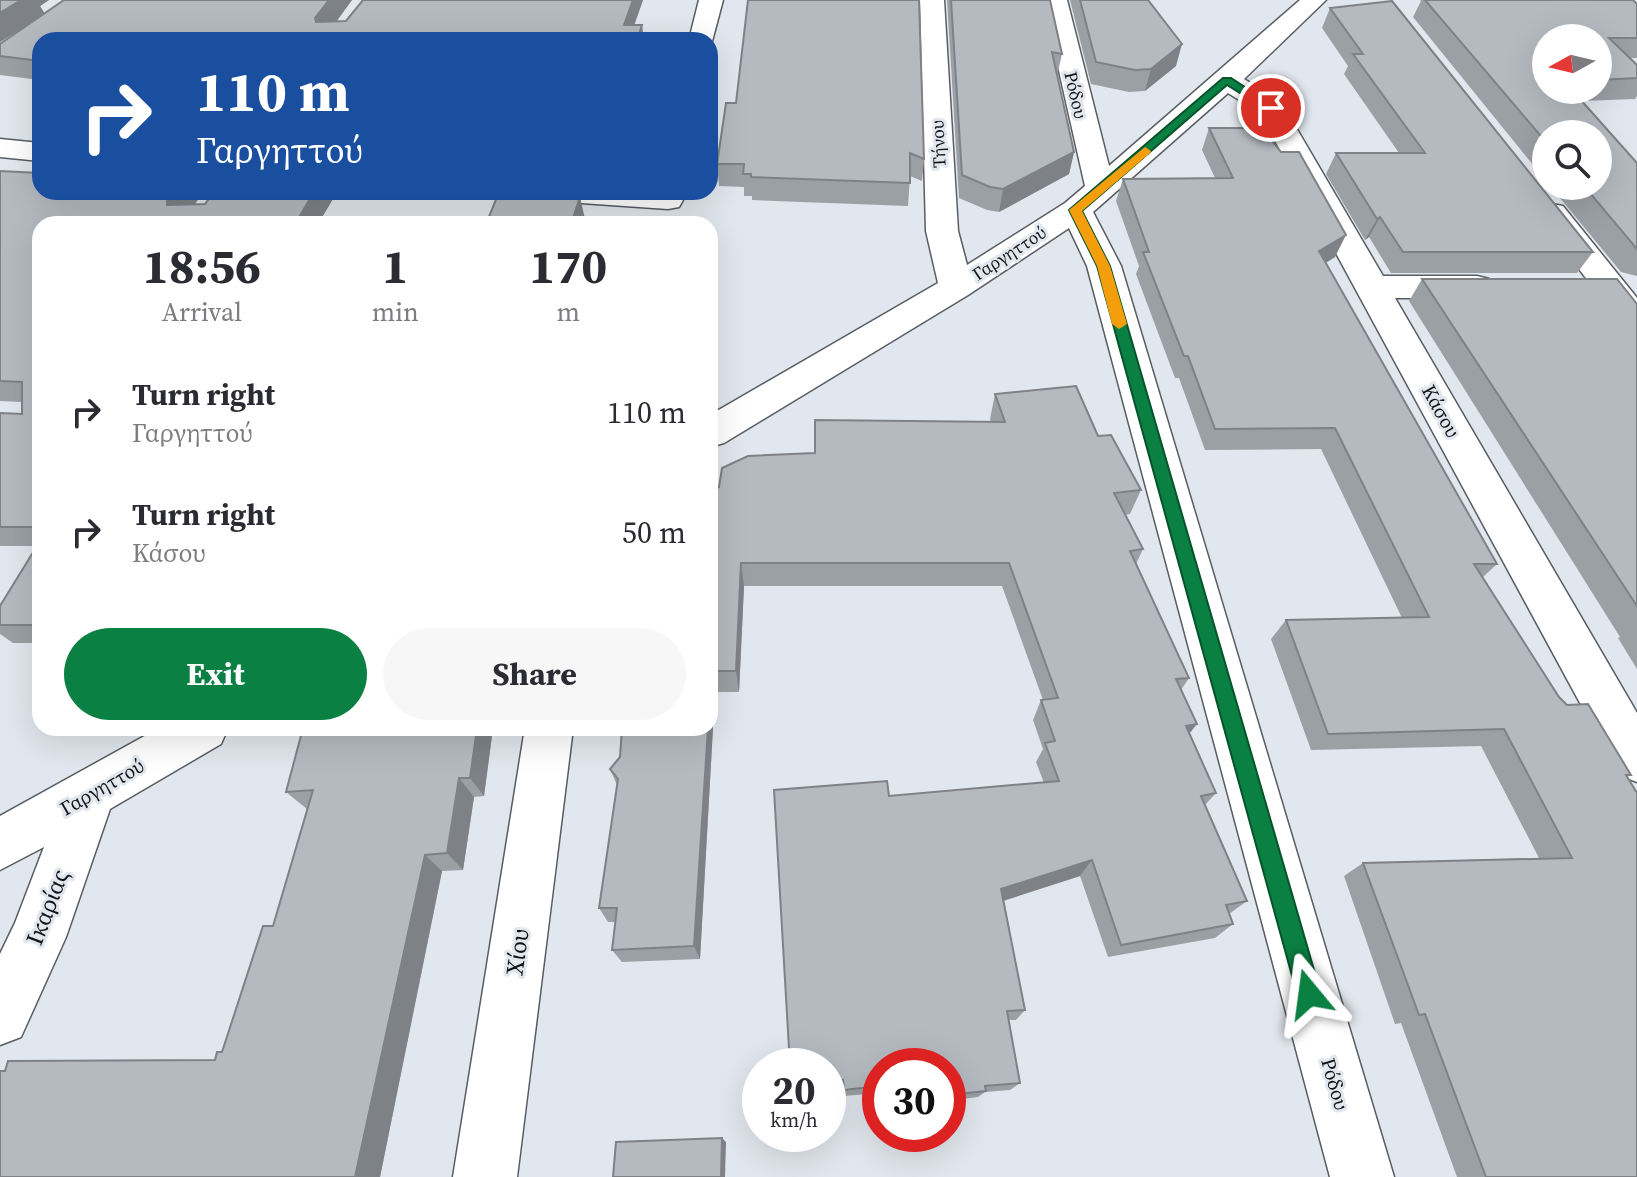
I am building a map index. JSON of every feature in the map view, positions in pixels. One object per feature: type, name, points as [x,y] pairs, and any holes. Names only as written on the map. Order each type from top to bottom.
[{"type":"street","points":[[704,32],[711,0]]},
{"type":"street","name":"Τήνου","points":[[932,0],[942,231],[956,287]]},
{"type":"street","name":"Ρόδου","points":[[1055,0],[1088,146],[1088,199],[1104,266],[1362,1177]]},
{"type":"street","name":"Γαργηττού","points":[[718,428],[956,287],[1088,199],[1227,80],[1295,6]]},
{"type":"street","name":"Κάσου","points":[[1227,80],[1271,108],[1637,759]]},
{"type":"street","points":[[0,148],[32,151]]},
{"type":"street","points":[[1531,187],[1623,286],[1637,321]]},
{"type":"street","points":[[623,200],[667,205]]},
{"type":"street","points":[[1562,287],[1623,286]]},
{"type":"street","points":[[1371,287],[1514,287]]},
{"type":"street","name":"Γαργηττού","points":[[0,844],[190,736]]},
{"type":"street","name":"Χίου","points":[[485,1177],[548,736]]},
{"type":"street","name":"Ικαρίας","points":[[0,1016],[38,937],[89,795]]},
{"type":"building","points":[[0,0],[21,0],[0,13]]},
{"type":"building","points":[[64,0],[329,0],[315,18],[316,22],[346,21],[363,0],[633,0],[624,25],[642,25],[640,32],[32,32],[32,60],[0,56],[0,44]]},
{"type":"building","points":[[748,0],[919,0],[924,159],[910,153],[910,183],[751,177],[751,174],[743,174],[744,164],[718,164],[726,103],[736,103]]},
{"type":"building","points":[[951,0],[1050,0],[1062,54],[1052,52],[1074,152],[1003,189],[962,175]]},
{"type":"building","points":[[1080,0],[1148,0],[1182,44],[1151,69],[1135,70],[1096,62]]},
{"type":"building","points":[[1425,0],[1633,0],[1637,4],[1637,38],[1612,38],[1612,24],[1532,24],[1532,104],[1584,104],[1599,120],[1532,120],[1532,126]]},
{"type":"building","points":[[1392,1],[1532,176],[1532,200],[1551,200],[1593,252],[1403,252],[1380,217],[1377,219],[1336,153],[1425,153],[1353,54],[1363,54],[1330,8]]},
{"type":"building","points":[[1612,41],[1637,65],[1637,78],[1612,79]]},
{"type":"building","points":[[1209,128],[1262,128],[1281,152],[1299,152],[1346,235],[1319,251],[1497,564],[1474,564],[1559,697],[1567,705],[1588,704],[1631,775],[1626,775],[1637,793],[1637,1177],[1486,1177],[1425,1014],[1419,1015],[1363,863],[1572,858],[1504,729],[1328,734],[1286,620],[1429,617],[1335,428],[1215,429],[1188,356],[1184,356],[1143,252],[1149,252],[1123,179],[1233,178]]},
{"type":"building","points":[[1612,135],[1637,163],[1637,249],[1596,200],[1612,200]]},
{"type":"building","points":[[0,171],[32,173],[32,200],[168,200],[167,205],[205,204],[208,200],[309,200],[300,216],[32,216],[32,527],[0,527],[0,413],[22,414],[22,382],[0,381]]},
{"type":"building","points":[[496,200],[579,200],[574,216],[489,216]]},
{"type":"building","points":[[1422,279],[1617,279],[1637,304],[1637,606]]},
{"type":"building","points":[[1076,386],[1098,436],[1111,435],[1141,490],[1114,493],[1143,549],[1130,551],[1189,678],[1176,679],[1197,724],[1186,726],[1216,793],[1201,796],[1247,901],[1226,905],[1233,924],[1121,945],[1092,860],[1001,889],[1025,1010],[1007,1011],[1020,1083],[985,1086],[986,1091],[966,1093],[966,1048],[862,1048],[862,1088],[846,1090],[846,1048],[789,1048],[774,790],[887,781],[889,796],[1059,781],[1045,743],[1055,741],[1041,700],[1058,698],[1009,563],[741,563],[736,671],[718,671],[718,487],[722,468],[748,456],[815,453],[815,420],[1005,422],[995,394]]},
{"type":"building","points":[[32,554],[32,625],[0,625],[0,606]]},
{"type":"building","points":[[301,736],[476,736],[470,778],[459,778],[447,853],[425,855],[355,1177],[0,1177],[0,1071],[5,1071],[8,1061],[215,1060],[217,1052],[222,1052],[263,926],[273,926],[313,790],[286,792]]},
{"type":"building","points":[[621,736],[707,736],[694,946],[612,950],[617,908],[599,908],[618,779],[610,769],[620,757]]},
{"type":"building","points":[[722,1138],[721,1177],[613,1177],[616,1142]]},
{"type":"slow traffic","points":[[1119,324],[1104,266],[1076,210],[1145,151]]},
{"type":"route","points":[[1271,108],[1227,80],[1076,210],[1104,266],[1309,994]]}]
